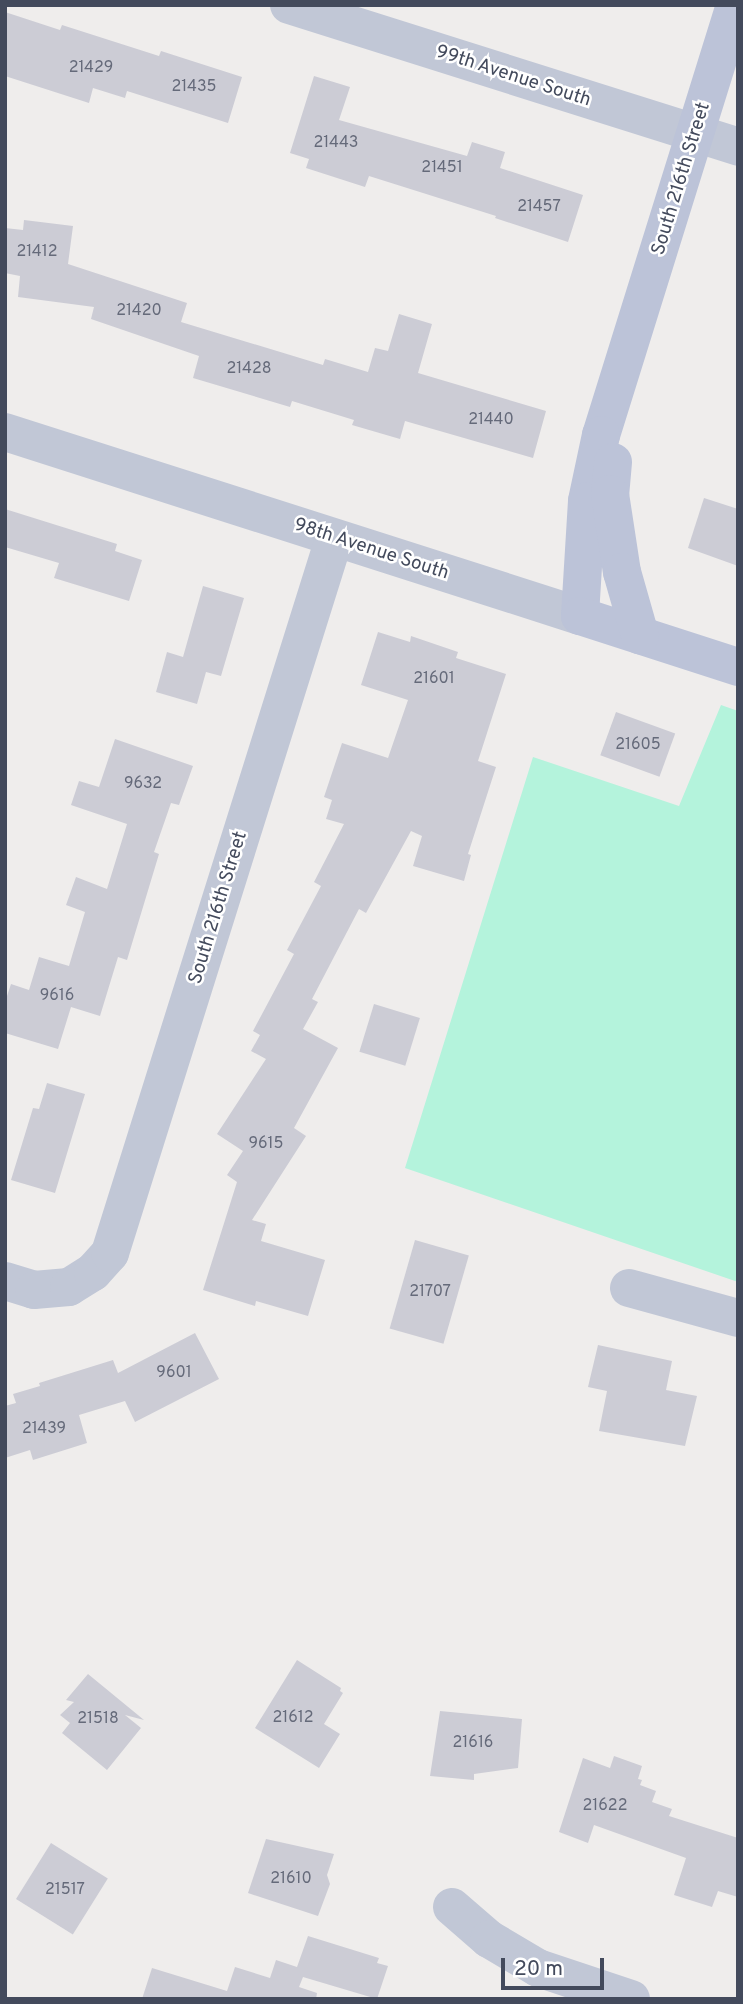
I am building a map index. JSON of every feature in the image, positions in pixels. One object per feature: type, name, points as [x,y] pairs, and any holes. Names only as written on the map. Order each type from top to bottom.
[{"type":"street","name":"99th Avenue South","points":[[289,5],[695,136],[738,147]]},
{"type":"street","name":"South 216th Street","points":[[580,616],[587,501],[601,435],[629,353],[735,5]]},
{"type":"street","name":"South 216th Street","points":[[629,353],[616,429],[610,494],[622,572],[639,635]]},
{"type":"street","name":"98th Avenue South","points":[[5,432],[738,667]]},
{"type":"street","name":"South 216th Street","points":[[5,1281],[34,1290],[69,1287],[93,1272],[110,1253],[334,539]]},
{"type":"street","points":[[629,1288],[738,1318]]},
{"type":"street","points":[[452,1907],[489,1939],[538,1968],[631,1999]]},
{"type":"green space","points":[[721,705],[738,711],[738,1282],[405,1168],[533,757],[679,806]]},
{"type":"building","points":[[5,12],[60,30],[62,25],[159,56],[161,51],[242,77],[228,123],[127,91],[125,98],[93,88],[89,103],[5,76]]},
{"type":"building","points":[[314,76],[350,87],[339,120],[467,156],[472,142],[505,152],[500,168],[583,195],[568,242],[369,176],[365,187],[306,168],[309,159],[290,153]]},
{"type":"building","points":[[24,220],[73,226],[68,264],[187,303],[181,322],[323,365],[325,359],[368,372],[375,348],[388,351],[399,314],[432,324],[418,373],[546,411],[533,458],[405,421],[400,439],[352,425],[354,420],[292,401],[290,407],[193,378],[199,356],[91,319],[94,307],[18,297],[20,276],[5,273],[5,228],[23,230]]},
{"type":"building","points":[[704,498],[738,509],[738,566],[688,548]]},
{"type":"building","points":[[5,509],[117,544],[115,551],[142,560],[129,601],[54,578],[59,563],[5,547]]},
{"type":"building","points":[[203,586],[244,598],[221,676],[206,672],[197,704],[156,692],[167,652],[183,657]]},
{"type":"building","points":[[378,632],[410,642],[411,636],[458,652],[456,658],[506,674],[478,761],[496,767],[468,854],[471,855],[464,881],[413,866],[422,836],[411,831],[366,913],[359,909],[312,999],[318,1002],[303,1029],[338,1048],[294,1128],[306,1136],[252,1220],[266,1224],[261,1241],[325,1260],[308,1316],[256,1301],[255,1306],[203,1290],[237,1182],[227,1175],[243,1151],[217,1134],[266,1059],[251,1051],[260,1035],[253,1031],[294,954],[287,950],[321,886],[314,882],[344,824],[326,819],[332,800],[324,797],[342,743],[388,758],[408,700],[361,685]]},
{"type":"building","points":[[616,712],[675,734],[659,777],[600,755]]},
{"type":"building","points":[[115,739],[193,766],[179,805],[171,803],[154,852],[159,854],[127,960],[118,957],[100,1016],[71,1007],[58,1049],[5,1033],[5,1002],[11,984],[29,990],[39,957],[69,966],[85,912],[66,905],[76,877],[107,889],[127,824],[71,805],[79,781],[99,787]]},
{"type":"building","points":[[374,1004],[420,1018],[405,1066],[359,1052]]},
{"type":"building","points":[[47,1083],[85,1094],[55,1193],[11,1180],[33,1108],[39,1109]]},
{"type":"building","points":[[415,1240],[469,1255],[443,1344],[390,1328]]},
{"type":"building","points":[[195,1333],[219,1379],[135,1422],[125,1401],[79,1415],[87,1443],[33,1460],[30,1450],[5,1458],[5,1406],[16,1403],[13,1394],[113,1360],[118,1373]]},
{"type":"building","points":[[598,1345],[672,1361],[666,1390],[697,1396],[685,1446],[599,1431],[607,1391],[588,1387]]},
{"type":"building","points":[[297,1660],[341,1688],[343,1693],[324,1724],[340,1734],[319,1768],[255,1728]]},
{"type":"building","points":[[88,1674],[144,1720],[125,1715],[141,1728],[107,1770],[62,1733],[70,1723],[60,1715],[74,1702],[66,1700]]},
{"type":"building","points":[[440,1711],[522,1719],[518,1768],[474,1774],[474,1780],[430,1776]]},
{"type":"building","points":[[614,1756],[642,1766],[638,1779],[642,1780],[640,1785],[656,1791],[652,1802],[672,1809],[669,1816],[738,1838],[738,1897],[718,1891],[712,1907],[674,1895],[686,1858],[594,1825],[588,1843],[559,1832],[583,1758],[610,1768]]},
{"type":"building","points":[[266,1839],[334,1854],[327,1875],[330,1884],[318,1916],[248,1893]]},
{"type":"building","points":[[51,1843],[108,1879],[73,1934],[16,1899]]},
{"type":"building","points":[[308,1936],[379,1958],[377,1963],[388,1966],[377,1999],[303,1977],[299,1987],[317,1993],[316,1999],[142,1999],[152,1968],[227,1991],[235,1967],[270,1978],[276,1960],[297,1967]]}]
